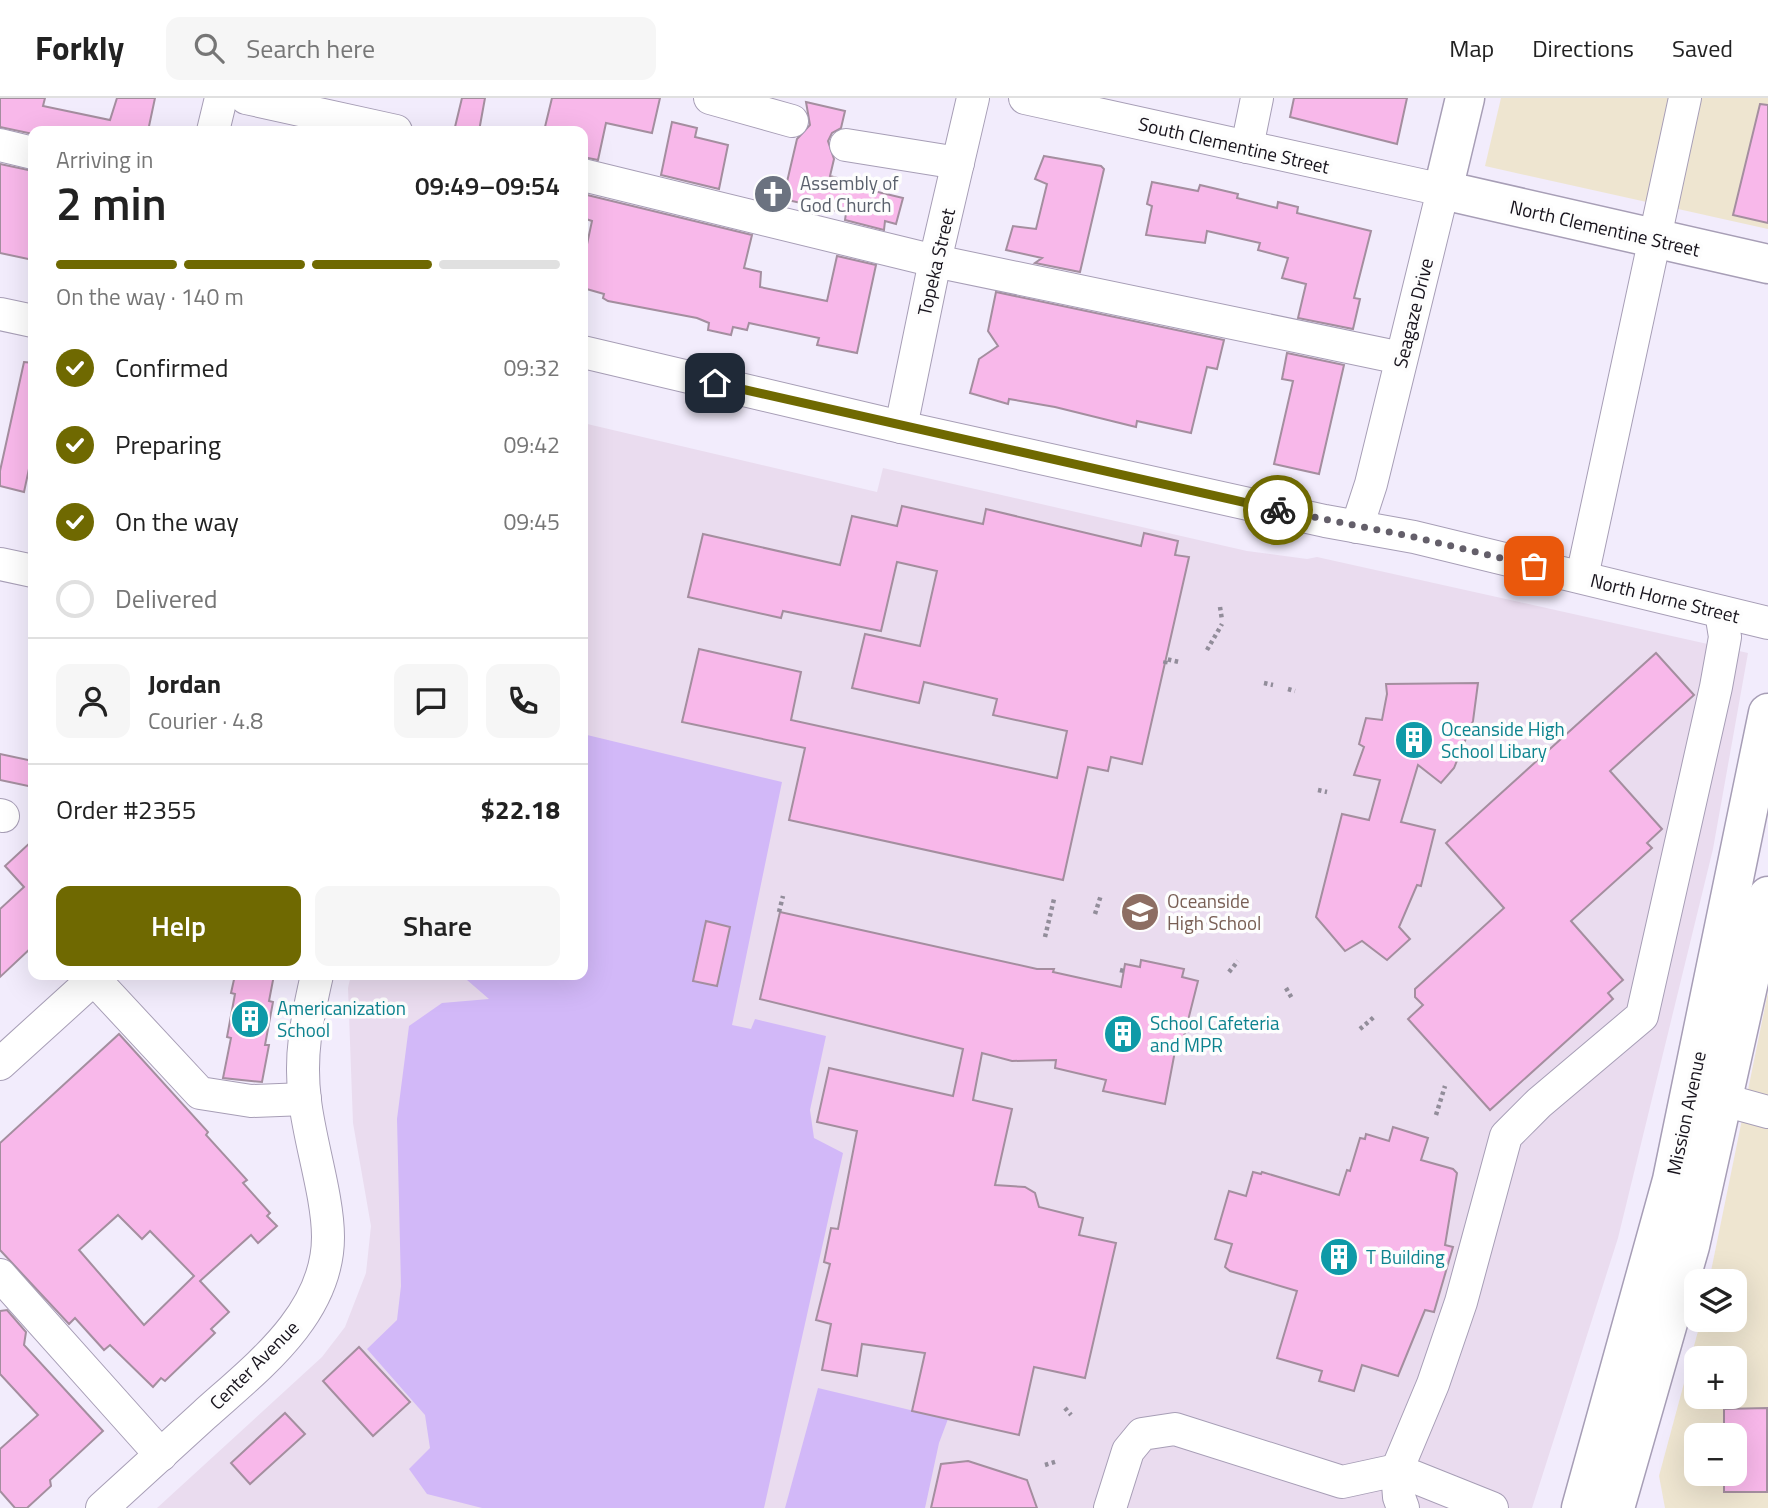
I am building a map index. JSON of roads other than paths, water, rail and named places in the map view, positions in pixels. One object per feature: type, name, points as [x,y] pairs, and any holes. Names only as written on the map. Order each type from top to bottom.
[{"type":"main road","points":[[1460,195],[1464,179],[1459,155],[1463,107]]},
{"type":"main road","name":"North Clementine Street","points":[[1460,195],[1768,264]]},
{"type":"main road","name":"Mission Avenue","points":[[1581,1508],[1672,1180],[1768,713]]},
{"type":"main road","name":"Mission Avenue","points":[[1615,1508],[1686,1259],[1768,896]]},
{"type":"main road","points":[[1720,946],[1727,989],[1708,1086],[1714,1095],[1724,1100]]},
{"type":"street","points":[[214,126],[221,98]]},
{"type":"street","points":[[246,98],[373,126]]},
{"type":"street","points":[[710,98],[792,121]]},
{"type":"street","name":"Topeka Street","points":[[901,427],[935,261],[973,98]]},
{"type":"street","name":"South Clementine Street","points":[[1025,98],[1460,195]]},
{"type":"street","points":[[1247,148],[1257,98]]},
{"type":"street","points":[[1582,578],[1685,98]]},
{"type":"street","points":[[0,145],[28,152]]},
{"type":"street","points":[[846,145],[958,163]]},
{"type":"street","points":[[588,176],[935,261],[1401,358]]},
{"type":"street","name":"Seagaze Drive","points":[[1357,527],[1371,484],[1401,358],[1460,195]]},
{"type":"street","points":[[0,314],[28,320]]},
{"type":"street","name":"North Horne Street","points":[[588,353],[901,427],[1357,527],[1414,537],[1768,623]]},
{"type":"street","points":[[0,564],[28,570]]},
{"type":"street","points":[[1403,1508],[1397,1469],[1422,1413],[1461,1302],[1506,1136],[1539,1103],[1577,1074],[1642,1016],[1718,674],[1725,637],[1721,612]]},
{"type":"street","points":[[0,1064],[93,980]]},
{"type":"street","points":[[99,980],[200,1093],[251,1101],[304,1099]]},
{"type":"street","name":"Center Avenue","points":[[102,1508],[283,1341],[314,1294],[324,1266],[328,1237],[304,1099],[302,1037],[316,980]]},
{"type":"street","points":[[1724,1100],[1768,1112]]},
{"type":"street","points":[[0,1275],[161,1455]]},
{"type":"street","points":[[1110,1508],[1128,1451],[1142,1434],[1175,1429],[1342,1482],[1397,1469],[1492,1508]]},
{"type":"place","name":"Assembly of God Church","points":[[773,194]]},
{"type":"place","name":"Oceanside High School Libary","points":[[1414,740]]},
{"type":"place","name":"Oceanside High School","points":[[1140,912]]},
{"type":"place","name":"Americanization School","points":[[250,1019]]},
{"type":"place","name":"School Cafeteria and MPR","points":[[1123,1034]]},
{"type":"place","name":"T Building","points":[[1339,1257]]}]
